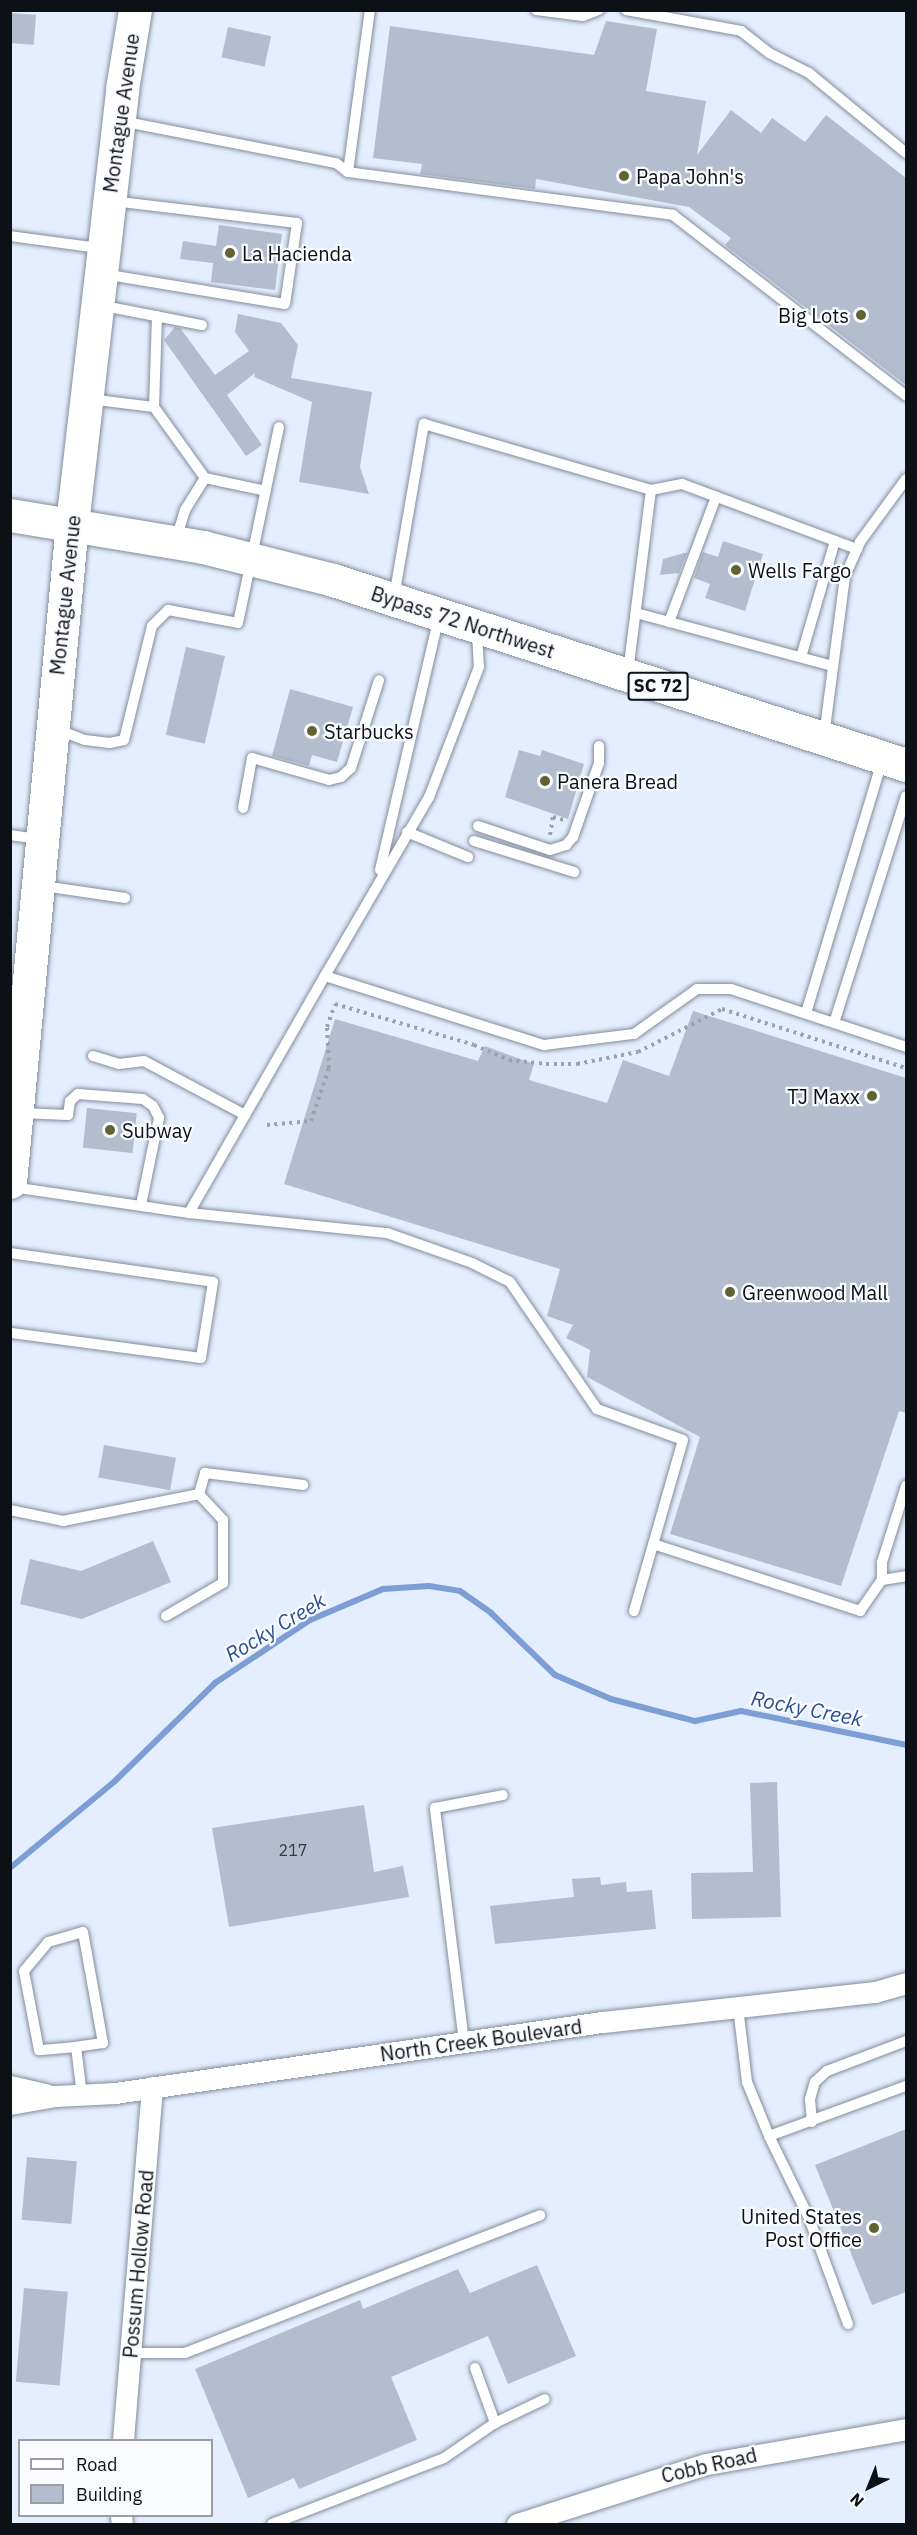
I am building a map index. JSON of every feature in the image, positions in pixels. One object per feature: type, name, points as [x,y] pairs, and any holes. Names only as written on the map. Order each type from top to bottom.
[{"type":"main road","name":"Montague Avenue","points":[[10,1182],[36,885],[26,837],[52,728],[84,398],[118,121],[135,10]]},
{"type":"main road","name":"Bypass 72 Northwest","points":[[10,515],[175,542],[251,559],[394,598],[895,762]]},
{"type":"street","name":"North Creek Boulevard","points":[[10,2104],[55,2096],[152,2087],[464,2042],[875,1992],[906,1983]]},
{"type":"street","name":"North Creek Boulevard","points":[[10,2086],[55,2096]]},
{"type":"street","name":"Possum Hollow Road","points":[[123,2439],[152,2087]]},
{"type":"street","name":"Cobb Road","points":[[521,2524],[706,2464],[906,2429]]},
{"type":"lane","points":[[348,172],[370,10]]},
{"type":"lane","points":[[536,10],[583,16],[599,10]]},
{"type":"lane","points":[[626,10],[741,31],[769,53],[809,73],[906,153]]},
{"type":"lane","points":[[118,121],[336,163],[348,172],[673,215],[906,396]]},
{"type":"lane","points":[[99,275],[285,304],[297,223],[108,200]]},
{"type":"lane","points":[[10,236],[99,275],[157,316],[202,325]]},
{"type":"lane","points":[[157,316],[154,407],[205,478],[266,491]]},
{"type":"lane","points":[[84,398],[154,407]]},
{"type":"lane","points":[[394,598],[424,424],[651,490],[682,484],[857,549]]},
{"type":"lane","points":[[52,728],[85,740],[110,744],[124,740],[152,626],[163,613],[175,610],[238,623],[279,427]]},
{"type":"lane","points":[[175,542],[185,510],[205,478]]},
{"type":"lane","points":[[824,739],[845,576],[857,549],[906,479]]},
{"type":"lane","points":[[628,676],[651,490]]},
{"type":"lane","points":[[669,622],[716,497]]},
{"type":"lane","points":[[801,657],[835,541]]},
{"type":"lane","points":[[636,613],[834,666]]},
{"type":"lane","points":[[377,883],[440,614]]},
{"type":"lane","points":[[189,1214],[406,831],[429,797],[479,667],[477,627]]},
{"type":"lane","points":[[243,808],[252,758],[329,780],[341,777],[351,768],[379,680]]},
{"type":"lane","points":[[478,826],[550,850],[567,843],[573,837],[599,763],[599,746]]},
{"type":"lane","points":[[806,1014],[895,762]]},
{"type":"lane","points":[[834,1023],[906,796]]},
{"type":"lane","points":[[406,831],[468,857]]},
{"type":"lane","points":[[474,840],[574,872]]},
{"type":"lane","points":[[36,885],[125,898]]},
{"type":"lane","points":[[325,976],[544,1045],[634,1034],[697,989],[731,989],[906,1047]]},
{"type":"lane","points":[[93,1056],[119,1064],[144,1061],[245,1115]]},
{"type":"lane","points":[[14,1120],[68,1115],[70,1101],[78,1094],[143,1099],[157,1110],[159,1119],[141,1205]]},
{"type":"lane","points":[[10,1187],[189,1214],[387,1233],[472,1263],[510,1282],[597,1409],[683,1440],[634,1611]]},
{"type":"lane","points":[[10,1253],[213,1282],[201,1358],[10,1333]]},
{"type":"lane","points":[[199,1494],[205,1473],[303,1485]]},
{"type":"lane","points":[[653,1544],[860,1611],[882,1580],[882,1562],[906,1486]]},
{"type":"lane","points":[[10,1510],[63,1521],[199,1494]]},
{"type":"lane","points":[[166,1616],[223,1583],[223,1520],[199,1494]]},
{"type":"lane","points":[[882,1580],[906,1576]]},
{"type":"lane","points":[[464,2042],[435,1809],[502,1795]]},
{"type":"lane","points":[[83,1932],[103,2043],[76,2047],[39,2050],[24,1971],[48,1942],[83,1932]]},
{"type":"lane","points":[[738,2007],[747,2082],[769,2136],[809,2218],[848,2324]]},
{"type":"lane","points":[[812,2122],[810,2099],[815,2082],[827,2071],[906,2041]]},
{"type":"lane","points":[[76,2047],[82,2095]]},
{"type":"lane","points":[[769,2136],[906,2086]]},
{"type":"lane","points":[[130,2353],[185,2353],[540,2216]]},
{"type":"lane","points":[[475,2368],[495,2423]]},
{"type":"lane","points":[[272,2524],[444,2458],[495,2423],[545,2399]]},
{"type":"path","points":[[564,818],[553,817],[549,834],[567,843]]},
{"type":"building","points":[[10,13],[36,15],[34,45],[10,43]]},
{"type":"building","points":[[606,21],[657,29],[646,91],[706,101],[697,155],[731,110],[761,133],[772,118],[805,142],[826,115],[906,178],[906,385],[725,245],[731,238],[689,207],[536,179],[535,189],[420,174],[422,164],[373,158],[390,26],[594,55]]},
{"type":"building","points":[[228,27],[271,36],[265,66],[222,57]]},
{"type":"building","name":"La Hacienda","points":[[219,225],[282,234],[275,290],[211,282],[213,263],[180,259],[183,241],[216,246]]},
{"type":"building","points":[[238,314],[281,323],[298,345],[291,378],[372,392],[360,467],[369,494],[299,482],[312,402],[254,377],[255,373],[227,395],[262,445],[246,456],[164,340],[175,327],[180,328],[215,375],[249,351],[235,332]]},
{"type":"building","name":"Wells Fargo","points":[[723,541],[763,554],[745,611],[705,598],[710,584],[694,578],[703,552],[718,557]]},
{"type":"building","points":[[687,553],[679,573],[660,575],[663,559]]},
{"type":"building","points":[[186,647],[225,656],[205,744],[166,735]]},
{"type":"building","name":"Starbucks","points":[[290,689],[353,707],[337,762],[312,755],[309,766],[272,756]]},
{"type":"building","name":"Panera Bread","points":[[519,750],[540,756],[542,750],[584,764],[568,819],[505,797]]},
{"type":"building","name":"Greenwood Mall","points":[[693,1011],[906,1078],[906,1413],[899,1411],[841,1586],[670,1534],[700,1437],[587,1377],[590,1350],[566,1338],[573,1325],[547,1316],[560,1269],[284,1184],[335,1019],[478,1061],[485,1046],[534,1064],[529,1080],[607,1103],[623,1060],[669,1076]]},
{"type":"building","name":"Subway","points":[[87,1108],[137,1113],[133,1153],[83,1148]]},
{"type":"building","points":[[104,1445],[176,1458],[170,1490],[98,1477]]},
{"type":"building","points":[[153,1541],[171,1582],[82,1619],[20,1604],[30,1559],[81,1571]]},
{"type":"building","points":[[777,1782],[781,1917],[692,1919],[691,1873],[753,1872],[750,1783]]},
{"type":"building","points":[[364,1805],[374,1872],[403,1866],[409,1897],[229,1927],[212,1828]]},
{"type":"building","points":[[600,1877],[601,1885],[626,1882],[627,1892],[652,1890],[656,1929],[495,1944],[490,1906],[574,1897],[572,1879]]},
{"type":"building","name":"United States Post Office","points":[[906,2129],[906,2292],[872,2305],[815,2165]]},
{"type":"building","points":[[27,2157],[77,2161],[71,2224],[22,2220]]},
{"type":"building","points":[[537,2265],[576,2356],[508,2384],[488,2336],[391,2377],[417,2440],[299,2489],[294,2478],[248,2498],[195,2369],[360,2300],[363,2309],[458,2269],[470,2293]]},
{"type":"building","points":[[24,2288],[68,2292],[60,2385],[16,2382]]},
{"type":"waterway","name":"Rocky Creek","points":[[10,1868],[115,1781],[215,1683],[310,1620],[383,1589],[429,1586],[460,1591],[491,1613],[555,1675],[611,1699],[695,1721],[741,1711],[906,1745]]},
{"type":"place","name":"Papa John's","points":[[624,176]]},
{"type":"place","name":"La Hacienda","points":[[230,253]]},
{"type":"place","name":"Big Lots","points":[[861,315]]},
{"type":"place","name":"Wells Fargo","points":[[736,570]]},
{"type":"place","name":"Starbucks","points":[[312,731]]},
{"type":"place","name":"Panera Bread","points":[[545,781]]},
{"type":"place","name":"TJ Maxx","points":[[872,1096]]},
{"type":"place","name":"Subway","points":[[110,1130]]},
{"type":"place","name":"Greenwood Mall","points":[[730,1292]]},
{"type":"place","name":"United States Post Office","points":[[874,2228]]}]
